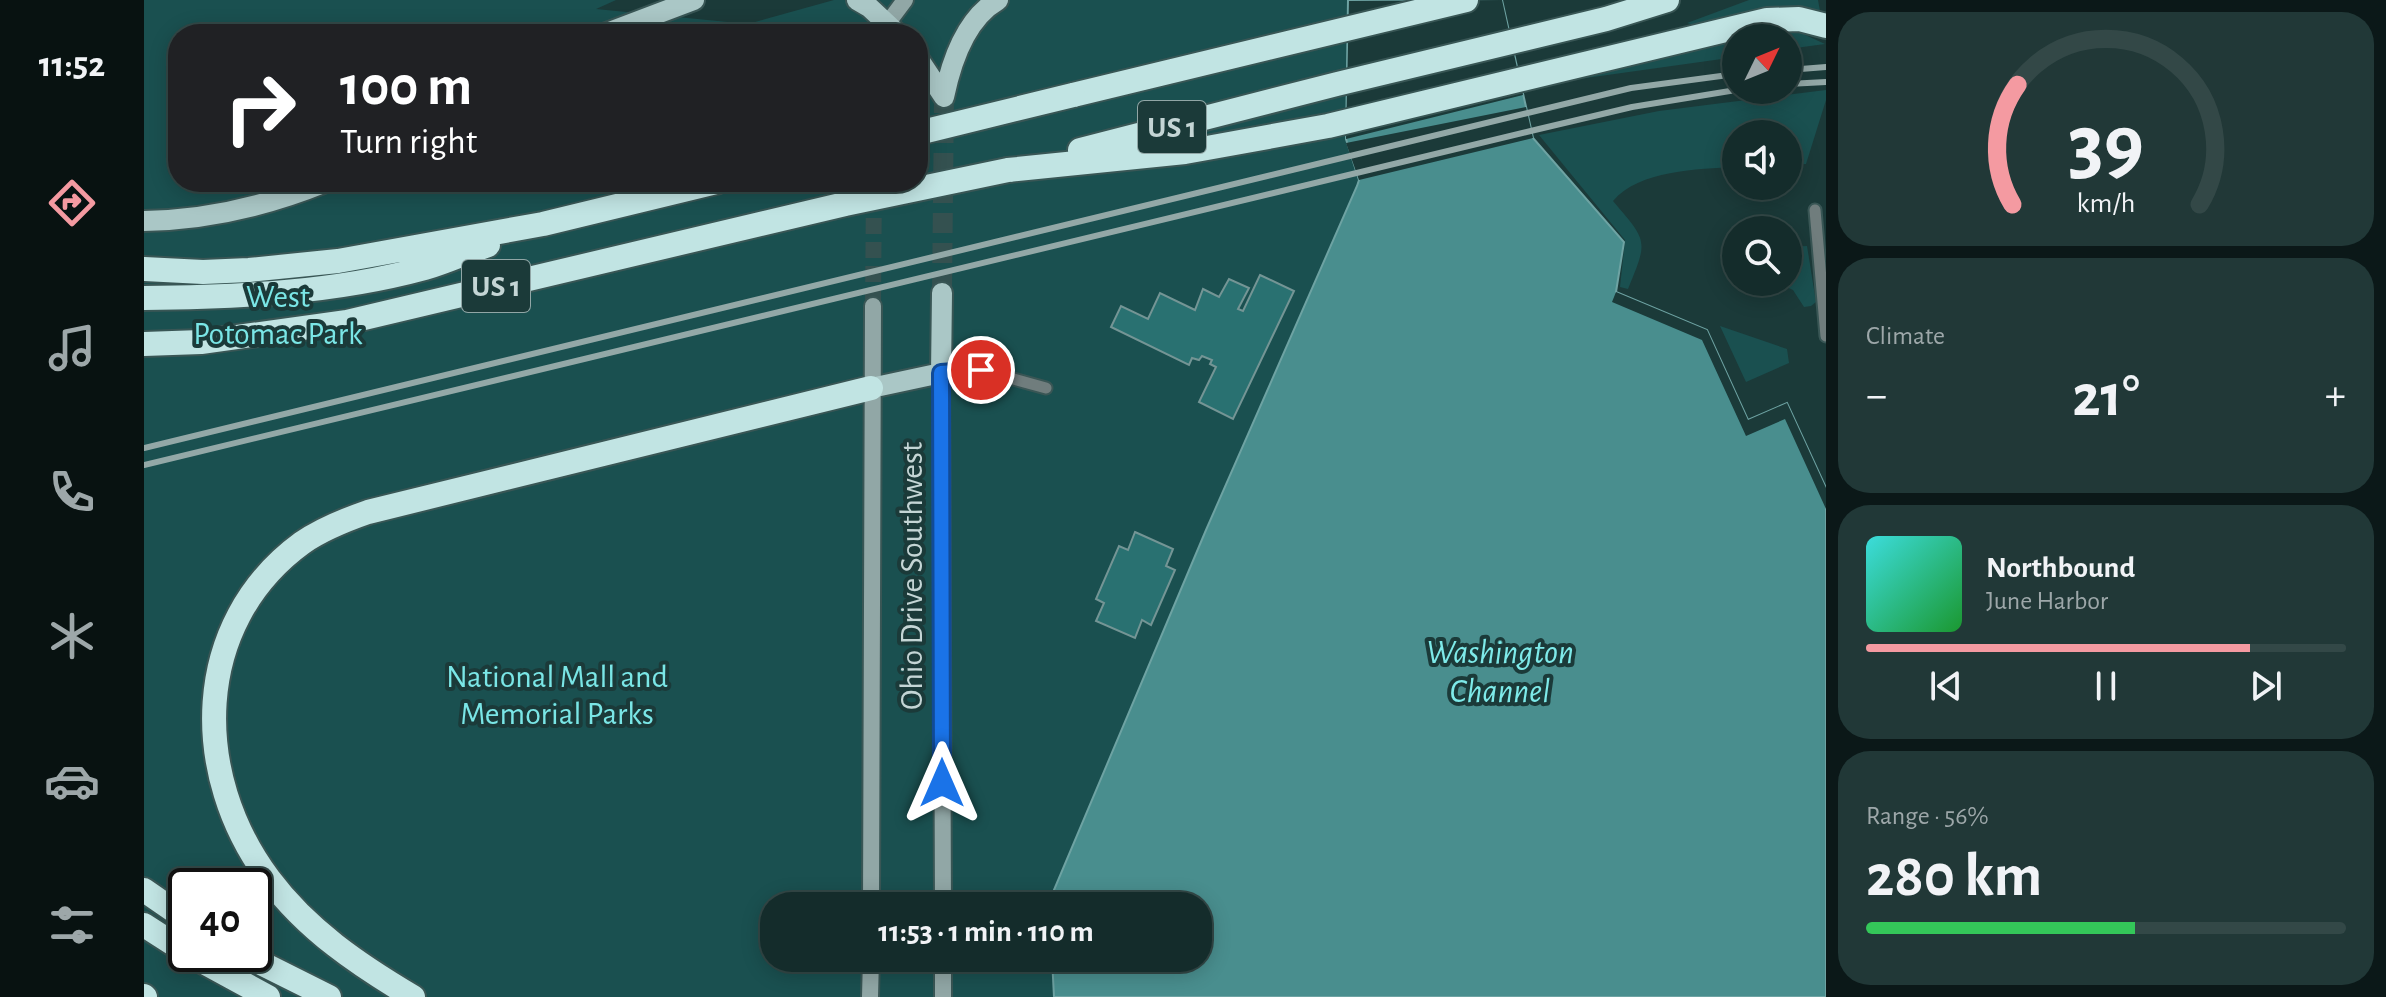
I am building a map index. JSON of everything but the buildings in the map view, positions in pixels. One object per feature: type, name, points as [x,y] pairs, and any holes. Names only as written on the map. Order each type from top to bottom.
[{"type":"highway","name":"US 1","points":[[928,131],[1466,0]]},
{"type":"highway","name":"US 1","points":[[928,187],[1008,170],[1337,84],[1606,19],[1667,0]]},
{"type":"highway","points":[[1008,170],[1185,152],[1328,126],[1767,20],[1799,19],[1826,26]]},
{"type":"highway","name":"US 1","points":[[144,269],[203,272],[293,267],[543,224],[675,192]]},
{"type":"highway","name":"US 1","points":[[144,344],[201,342],[347,322],[903,192]]},
{"type":"highway","points":[[144,298],[268,294],[363,281],[427,268],[543,224]]},
{"type":"highway","points":[[413,997],[341,951],[285,899],[255,858],[225,792],[214,742],[213,698],[231,631],[254,591],[278,564],[304,542],[343,521],[368,512],[871,388]]},
{"type":"highway","points":[[144,890],[168,907]]},
{"type":"highway","points":[[144,925],[168,940]]},
{"type":"highway","points":[[272,968],[329,997]]},
{"type":"highway","points":[[223,972],[268,997]]},
{"type":"main road","points":[[630,24],[694,0]]},
{"type":"main road","points":[[857,0],[882,24]]},
{"type":"main road","points":[[928,73],[944,97],[950,68],[964,38],[976,20],[998,0]]},
{"type":"main road","points":[[144,221],[207,217],[300,192]]},
{"type":"main road","name":"Ohio Drive Southwest","points":[[941,373],[942,293]]},
{"type":"main road","points":[[871,388],[941,373]]},
{"type":"street","points":[[893,24],[905,0]]},
{"type":"street","name":"Ohio Drive Southwest","points":[[871,892],[873,306]]},
{"type":"street","name":"Ohio Drive Southwest","points":[[941,373],[943,892]]},
{"type":"street","points":[[870,997],[871,972]]},
{"type":"street","points":[[943,972],[943,997]]},
{"type":"lane","points":[[1815,210],[1826,336]]},
{"type":"lane","points":[[941,373],[981,370],[1046,388]]},
{"type":"green space","name":"National Mall and Memorial Parks","points":[[144,0],[616,0],[596,9],[748,24],[834,0],[1358,0],[1346,143],[1359,180],[1357,186],[1206,530],[1053,892],[760,892],[760,972],[1053,972],[1054,997],[144,997]]},
{"type":"green space","points":[[1749,0],[1818,0],[1820,11],[1795,6],[1769,8],[1698,26],[1687,23]]},
{"type":"green space","points":[[1802,33],[1825,44],[1802,47]]},
{"type":"green space","points":[[1722,40],[1722,59],[1543,84]]},
{"type":"green space","points":[[1826,90],[1826,100],[1806,164],[1802,164],[1802,120],[1722,120],[1722,168],[1687,170],[1653,177],[1624,191],[1613,201],[1633,225],[1641,242],[1639,260],[1628,289],[1620,287],[1625,240],[1539,135],[1659,111],[1722,103],[1802,104],[1802,93]]},
{"type":"green space","points":[[1802,246],[1807,246],[1816,302],[1804,307],[1797,296],[1802,296]]},
{"type":"green space","points":[[1720,326],[1787,349],[1789,363],[1746,382]]},
{"type":"water","name":"Washington Channel","points":[[1348,0],[1502,0],[1533,138],[1624,242],[1616,292],[1707,330],[1748,420],[1787,403],[1826,488],[1826,997],[1054,997],[1053,972],[1212,972],[1212,892],[1053,892],[1206,530],[1359,180],[1346,139]]},
{"type":"pier","points":[[1502,0],[1523,95],[1346,139],[1349,1]]},
{"type":"pier","points":[[1526,107],[1533,138],[1359,180],[1346,143]]},
{"type":"pier","points":[[1616,292],[1707,330],[1748,420],[1787,403],[1826,488],[1826,509],[1785,419],[1746,436],[1702,340],[1612,302]]},
{"type":"tunnel","points":[[942,293],[944,97]]},
{"type":"tunnel","points":[[873,306],[874,192]]},
{"type":"railway","points":[[1802,69],[1826,67]]},
{"type":"railway","points":[[144,448],[1631,88],[1722,76]]},
{"type":"railway","points":[[1802,83],[1826,82]]},
{"type":"railway","points":[[144,465],[1632,107],[1722,92]]},
{"type":"route","points":[[942,783],[941,373],[981,370]]},
{"type":"park label","name":"West Potomac Park","points":[[278,314]]}]
